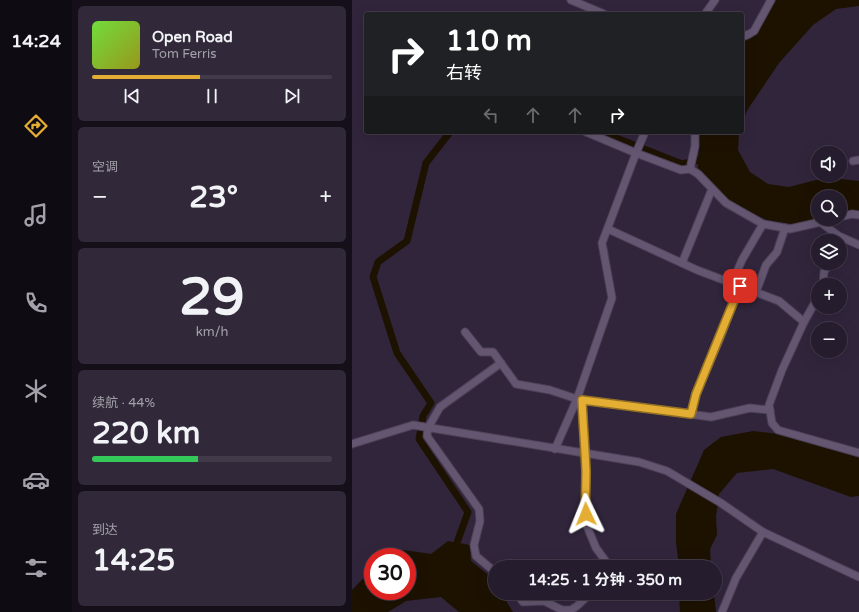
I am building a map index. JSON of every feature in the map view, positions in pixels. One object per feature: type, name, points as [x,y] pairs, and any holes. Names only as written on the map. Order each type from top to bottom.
[{"type":"street","points":[[571,0],[599,12]]},
{"type":"street","points":[[707,12],[715,0]]},
{"type":"street","points":[[744,36],[754,31],[771,0]]},
{"type":"street","points":[[591,134],[681,170],[690,169],[698,174],[726,203],[763,224],[790,229],[811,224]]},
{"type":"street","points":[[555,449],[579,399],[612,298],[602,243],[644,134]]},
{"type":"street","points":[[690,169],[695,146],[695,134]]},
{"type":"street","points":[[682,263],[712,188]]},
{"type":"street","points":[[847,215],[859,215]]},
{"type":"street","points":[[732,283],[742,260],[763,224]]},
{"type":"street","points":[[825,226],[835,234]]},
{"type":"street","points":[[756,292],[766,265],[777,252],[785,228]]},
{"type":"street","points":[[608,229],[697,270],[779,301],[804,322]]},
{"type":"street","points":[[847,241],[859,244]]},
{"type":"street","points":[[691,414],[696,394],[740,286]]},
{"type":"street","points":[[811,310],[782,370],[770,404],[772,423],[778,430],[859,453]]},
{"type":"street","points":[[465,332],[482,352],[493,352],[516,384],[550,390],[579,399],[711,417],[750,408],[770,410]]},
{"type":"street","points":[[488,566],[476,556],[474,545],[480,521],[479,509],[427,436],[428,428],[440,407],[501,363]]},
{"type":"street","points":[[579,399],[585,454],[585,503],[587,526],[596,548],[605,560]]},
{"type":"street","points":[[352,444],[413,425],[639,462],[667,471],[721,503],[763,532],[859,577]]},
{"type":"street","points":[[722,612],[736,578],[763,532]]},
{"type":"street","points":[[521,600],[523,602],[544,602],[562,610],[571,610],[584,600]]},
{"type":"shaded area","points":[[776,0],[859,0],[859,6],[836,9],[813,25],[779,63],[748,109],[744,118],[744,38],[755,33]]},
{"type":"shaded area","points":[[699,134],[739,134],[738,150],[750,172],[768,184],[789,187],[811,181],[847,182],[847,180],[859,181],[859,211],[847,212],[847,190],[811,190],[811,222],[798,225],[766,220],[728,200],[698,168]]},
{"type":"shaded area","points":[[753,431],[779,434],[859,453],[859,496],[851,497],[773,469],[737,473],[719,494],[716,516],[717,535],[710,549],[711,560],[678,560],[676,542],[676,514],[704,450],[721,437]]},
{"type":"shaded area","points":[[448,541],[470,545],[471,561],[488,575],[488,600],[505,600],[513,612],[459,612],[441,597],[416,600],[416,552],[431,554]]},
{"type":"shaded area","points":[[364,577],[364,600],[415,600],[406,601],[388,612],[352,612],[352,590]]},
{"type":"shaded area","points":[[679,600],[715,600],[716,612],[680,612]]},
{"type":"waterway","points":[[448,134],[426,163],[407,241],[378,262],[373,277],[397,353],[431,403],[423,416],[419,439],[468,512],[454,551]]},
{"type":"waterway","points":[[606,134],[682,164],[707,158]]},
{"type":"route","points":[[586,514],[582,400],[691,414],[696,394],[740,286]]}]
